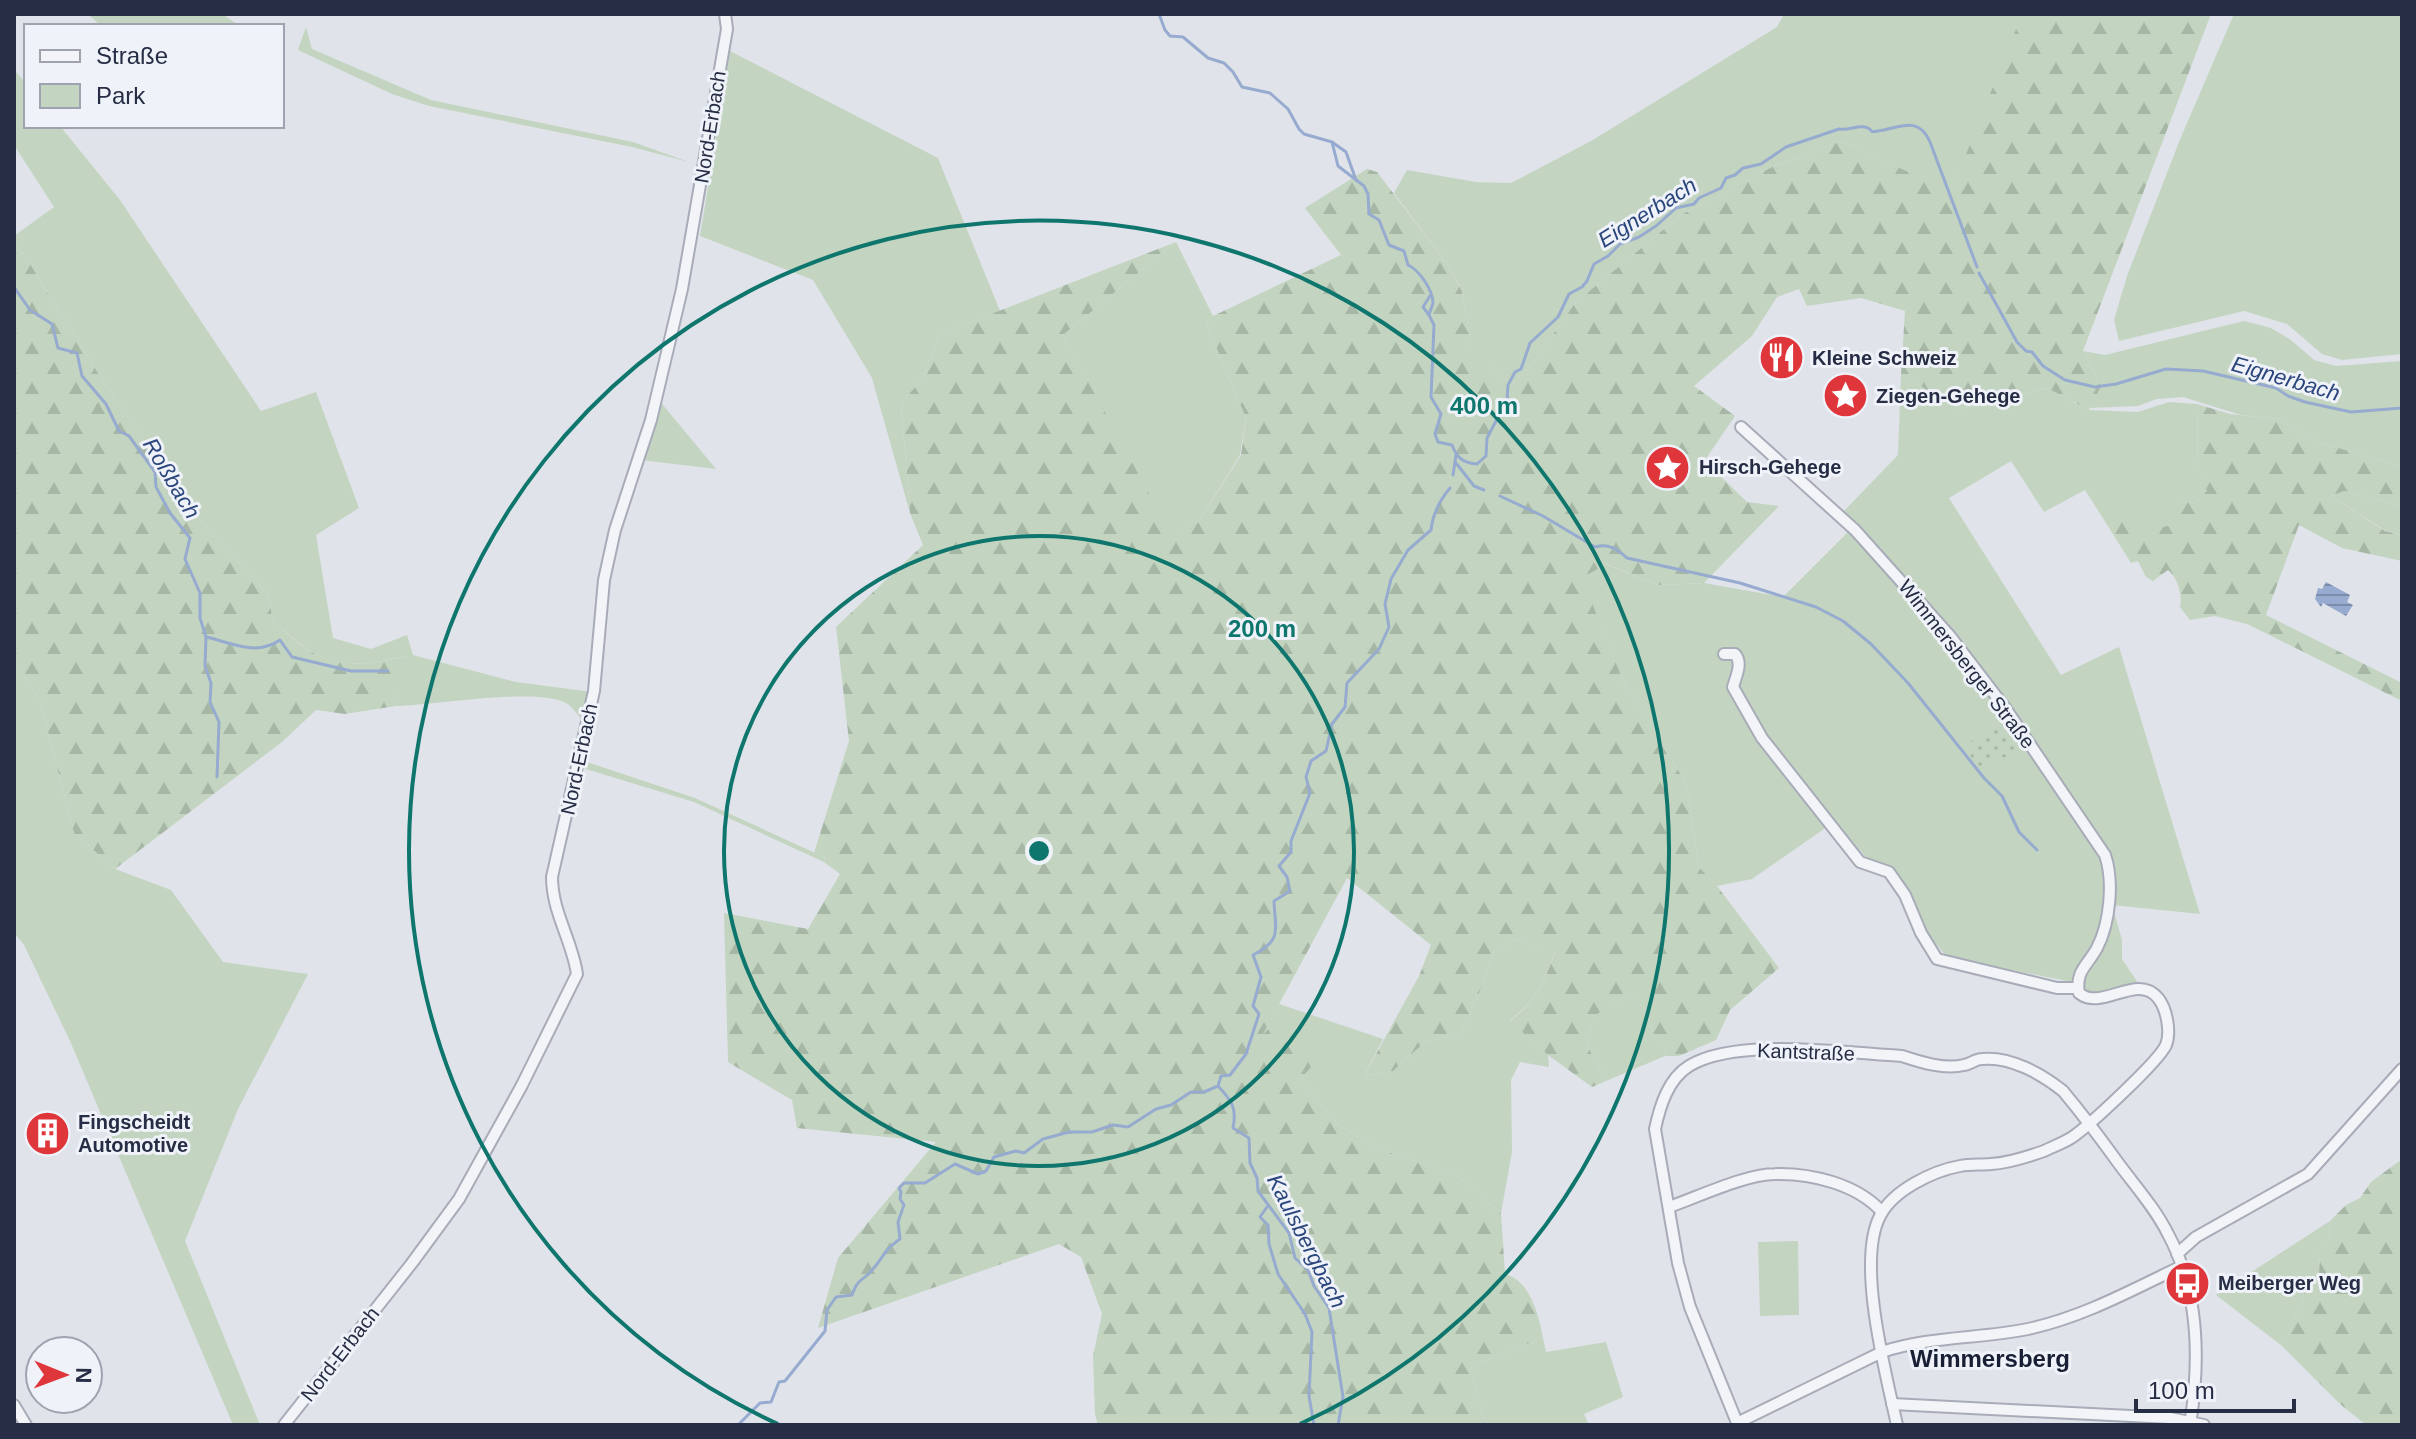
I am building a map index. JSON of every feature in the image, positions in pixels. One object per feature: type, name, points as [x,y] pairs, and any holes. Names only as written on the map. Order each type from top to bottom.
[{"type":"street","name":"Nord-Erbach","points":[[284,1425],[459,1199],[522,1085],[577,974],[569,940],[552,896],[552,877],[594,691],[606,567],[651,420],[682,289],[727,29],[725,14]]},
{"type":"street","name":"Wimmersberger Straße","points":[[1741,427],[1855,530],[1950,636],[2006,709],[2105,855],[2110,868],[2110,882],[2104,930],[2097,950],[2082,967],[2078,988]]},
{"type":"street","points":[[1724,654],[1738,657],[1740,663],[1733,687],[1762,738],[1860,862],[1889,872],[1905,895],[1921,933],[1937,959],[2057,988],[2078,988],[2083,997],[2094,999],[2131,990],[2147,990],[2158,998],[2168,1027],[2167,1043],[2156,1059],[2070,1139],[2044,1151],[2003,1163],[1958,1166],[1933,1175],[1901,1193],[1882,1212],[1875,1233],[1872,1273],[1882,1352],[1897,1425]]},
{"type":"street","name":"Kantstraße","points":[[1738,1424],[1690,1307],[1678,1263],[1657,1151],[1655,1129],[1660,1108],[1667,1091],[1689,1066],[1713,1056],[1764,1049],[1902,1056],[1942,1065],[1964,1065],[1985,1058],[2004,1061],[2050,1081],[2063,1091],[2090,1123]]},
{"type":"street","points":[[2177,1254],[2196,1237],[2308,1174],[2402,1069]]},
{"type":"street","points":[[2090,1123],[2155,1211],[2182,1266],[2194,1326],[2194,1388],[2190,1423]]},
{"type":"street","points":[[1669,1207],[1754,1177],[1774,1174],[1828,1181],[1874,1202],[1882,1212]]},
{"type":"street","points":[[1738,1424],[1882,1352],[1907,1344],[2005,1333],[2059,1321],[2103,1304],[2182,1266]]},
{"type":"street","points":[[1892,1404],[2204,1425]]},
{"type":"street","points":[[14,1405],[26,1425]]},
{"type":"green space","points":[[88,14],[222,14],[237,24],[99,24]]},
{"type":"green space","points":[[1784,14],[2023,14],[1951,193],[1842,141],[1772,167],[1681,215],[1575,303],[1532,365],[1511,385],[1472,349],[1462,290],[1448,265],[1394,193],[1407,170],[1476,182],[1511,183],[1591,141],[1777,27]]},
{"type":"green space","points":[[2022,14],[2211,14],[2083,351],[2101,386],[2089,410],[2047,388],[1960,409],[1901,375],[1905,311],[1861,298],[1807,306],[1799,289],[1777,297],[1752,336],[1694,386],[1735,416],[1707,457],[1711,467],[1747,502],[1779,506],[1704,583],[1659,585],[1606,564],[1582,578],[1622,678],[1686,783],[1699,867],[1779,968],[1730,1010],[1716,1040],[1679,1056],[1665,1056],[1666,1045],[1653,1036],[1646,1009],[1627,995],[1594,1016],[1587,1045],[1606,1081],[1592,1087],[1548,1055],[1510,1021],[1538,990],[1555,953],[1516,939],[1494,951],[1461,1033],[1425,1042],[1393,1071],[1364,1076],[1419,976],[1431,945],[1347,878],[1263,1034],[1276,1023],[1318,1060],[1300,1079],[1337,1124],[1378,1149],[1455,1174],[1501,1213],[1505,1274],[1521,1283],[1527,1291],[1543,1338],[1470,1367],[1486,1425],[1098,1425],[1093,1356],[1102,1314],[1081,1257],[1059,1244],[818,1328],[838,1258],[936,1142],[797,1128],[792,1100],[728,1062],[724,913],[808,929],[840,874],[824,862],[826,858],[814,853],[849,741],[836,627],[923,545],[910,513],[901,403],[923,378],[940,334],[1176,242],[1063,335],[1171,534],[1199,521],[1241,455],[1246,418],[1206,323],[1213,316],[1341,255],[1305,208],[1367,169],[1377,172],[1448,265],[1462,291],[1472,348],[1511,385],[1532,365],[1575,303],[1681,215],[1772,167],[1842,141],[1951,192]]},
{"type":"green space","points":[[2234,14],[2402,14],[2402,354],[2342,360],[2322,354],[2287,324],[2244,311],[2119,341],[2114,320],[2127,276],[2181,137]]},
{"type":"green space","points":[[306,27],[312,49],[431,100],[633,142],[689,162],[632,147],[429,106],[392,94],[298,50]]},
{"type":"green space","points":[[730,51],[938,158],[1000,311],[940,334],[923,378],[901,403],[910,513],[872,378],[813,280],[700,236]]},
{"type":"green space","points":[[14,69],[24,82],[24,128],[62,128],[120,200],[261,411],[316,392],[359,508],[316,535],[333,638],[371,649],[407,635],[413,655],[516,682],[592,692],[587,726],[569,705],[552,698],[484,698],[396,706],[405,656],[370,663],[347,663],[324,658],[309,651],[273,622],[268,594],[195,515],[14,243],[14,236],[54,207],[14,145]]},
{"type":"green space","points":[[1176,242],[1213,316],[1206,323],[1246,418],[1240,455],[1199,521],[1170,535],[1063,335]]},
{"type":"green space","points":[[14,243],[195,515],[268,594],[273,622],[309,651],[336,661],[371,663],[406,656],[396,706],[345,714],[316,710],[282,742],[115,869],[74,833],[40,701],[14,660]]},
{"type":"green space","points":[[2244,321],[2271,328],[2314,360],[2336,366],[2402,361],[2402,467],[2322,443],[2277,419],[2241,415],[2183,397],[2157,399],[2138,406],[2089,408],[2101,386],[2083,351],[2105,355]]},
{"type":"green space","points":[[1901,375],[1960,409],[2047,388],[2089,410],[2138,412],[2169,402],[2197,404],[2198,468],[2208,491],[2194,504],[2181,500],[2170,525],[2147,533],[2111,505],[2111,531],[2085,490],[2044,512],[2011,461],[1949,498],[2061,675],[2119,647],[2200,914],[2112,905],[2122,940],[2122,959],[2138,983],[2092,996],[2084,991],[2082,984],[1947,957],[1925,931],[1892,870],[1865,856],[1834,822],[1752,879],[1717,886],[1699,867],[1686,783],[1622,678],[1581,578],[1605,564],[1659,585],[1704,583],[1783,597],[1849,531],[1843,512],[1898,455]]},
{"type":"green space","points":[[658,399],[716,469],[641,460]]},
{"type":"green space","points":[[2197,404],[2230,414],[2277,419],[2322,443],[2402,467],[2402,506],[2344,491],[2331,496],[2385,531],[2402,535],[2402,561],[2342,548],[2299,525],[2266,615],[2402,683],[2402,701],[2247,624],[2215,616],[2190,620],[2180,607],[2177,582],[2168,570],[2153,581],[2146,577],[2138,561],[2131,563],[2111,531],[2111,504],[2123,497],[2147,532],[2170,525],[2165,506],[2181,500],[2194,504],[2207,491],[2198,468]]},
{"type":"green space","points":[[2344,491],[2402,506],[2402,535],[2386,531],[2331,496]]},
{"type":"green space","points":[[14,660],[40,701],[74,833],[115,869],[171,890],[223,962],[308,974],[238,1109],[185,1241],[260,1425],[233,1425],[70,1041],[24,945],[14,933]]},
{"type":"green space","points":[[2009,721],[2026,749],[1976,768],[1965,744]]},
{"type":"green space","points":[[578,759],[695,798],[826,858],[824,862],[694,802],[576,766]]},
{"type":"green space","points":[[1516,939],[1555,952],[1538,990],[1510,1020],[1548,1055],[1549,1067],[1520,1062],[1511,1080],[1512,1152],[1501,1213],[1455,1174],[1378,1149],[1337,1124],[1300,1079],[1317,1060],[1261,1037],[1279,1004],[1383,1039],[1364,1076],[1393,1071],[1425,1042],[1461,1033],[1494,951]]},
{"type":"green space","points":[[1627,995],[1646,1009],[1653,1036],[1666,1045],[1665,1056],[1606,1081],[1587,1045],[1594,1015]]},
{"type":"green space","points":[[2402,1159],[2402,1425],[2368,1425],[2340,1404],[2282,1346],[2302,1306],[2303,1295],[2319,1273],[2320,1252],[2329,1239],[2330,1221],[2346,1205],[2360,1198],[2371,1182]]},
{"type":"green space","points":[[2330,1221],[2329,1239],[2320,1253],[2319,1273],[2303,1295],[2302,1306],[2282,1346],[2216,1295]]},
{"type":"green space","points":[[1798,1241],[1799,1315],[1760,1316],[1758,1242]]},
{"type":"green space","points":[[1543,1338],[1546,1352],[1606,1342],[1623,1397],[1584,1414],[1589,1425],[1486,1425],[1470,1367]]},
{"type":"water","points":[[2326,582],[2350,595],[2347,602],[2353,605],[2346,616],[2323,603],[2321,607],[2315,599],[2318,588],[2322,589]]},
{"type":"waterway","name":"Eignerbach","points":[[1159,14],[1170,36],[1183,37],[1208,58],[1224,63],[1242,87],[1270,93],[1288,109],[1304,134],[1332,142],[1338,166],[1364,186],[1368,194],[1369,214],[1379,220],[1389,245],[1404,251],[1408,265],[1421,276],[1431,292],[1433,303],[1429,315],[1434,325],[1431,397],[1441,414],[1435,434],[1438,442],[1452,445],[1464,461],[1477,464],[1486,456],[1487,438],[1507,400],[1508,385],[1515,372],[1521,369],[1530,343],[1558,317],[1569,294],[1582,287],[1594,264],[1620,244],[1656,226],[1676,208],[1694,204],[1699,198],[1721,188],[1726,178],[1743,168],[1761,164],[1786,147],[1839,129],[1862,127],[1872,132],[1907,125],[1920,128],[1930,142],[1977,267]]},
{"type":"waterway","name":"Eignerbach","points":[[1332,142],[1346,152],[1356,180]]},
{"type":"waterway","name":"Eignerbach","points":[[1979,273],[2017,342],[2026,351],[2032,352],[2043,366],[2065,380],[2095,387],[2166,369],[2203,371],[2276,388],[2305,402],[2351,412],[2402,408]]},
{"type":"waterway","name":"Roßbach","points":[[14,287],[30,310],[52,324],[58,348],[77,353],[82,376],[106,404],[119,431],[129,436],[155,472],[156,487],[170,513],[190,538],[185,559],[200,593],[200,618],[206,637],[205,666],[211,683],[210,702],[219,722],[217,777]]},
{"type":"waterway","name":"Eignerbach","points":[[1429,315],[1423,307],[1430,296]]},
{"type":"waterway","points":[[1453,475],[1456,455]]},
{"type":"waterway","points":[[1456,463],[1474,486],[1484,490]]},
{"type":"waterway","points":[[738,1425],[760,1403],[771,1402],[779,1382],[785,1381],[825,1331],[827,1310],[836,1297],[852,1295],[859,1282],[900,1239],[898,1222],[904,1205],[899,1188],[904,1183],[925,1183],[955,1164],[978,1174],[986,1171],[994,1157],[1016,1151],[1024,1153],[1043,1139],[1069,1132],[1092,1132],[1113,1125],[1128,1127],[1191,1092],[1204,1092],[1218,1086],[1221,1076],[1230,1075],[1246,1054],[1259,1014],[1253,1006],[1261,977],[1253,955],[1273,939],[1276,926],[1274,901],[1290,891],[1287,877],[1279,866],[1291,852],[1291,841],[1310,793],[1306,777],[1311,761],[1326,751],[1332,724],[1345,707],[1347,683],[1379,649],[1389,627],[1385,604],[1391,579],[1408,550],[1431,530],[1437,508],[1450,488]]},
{"type":"waterway","points":[[1500,496],[1543,516],[1595,547],[1609,546],[1627,558],[1740,583],[1816,607],[1843,621],[1871,644],[1908,683],[2002,796],[2019,832],[2037,850]]},
{"type":"waterway","points":[[207,637],[254,648],[280,640],[292,657],[351,671],[388,671]]},
{"type":"waterway","name":"Kaulsbergbach","points":[[1218,1086],[1232,1105],[1233,1128],[1249,1138],[1250,1163],[1257,1178],[1258,1191],[1289,1233],[1295,1258],[1308,1270],[1314,1286],[1329,1308],[1343,1397],[1338,1425]]},
{"type":"waterway","points":[[1267,1207],[1260,1217],[1268,1225],[1269,1244],[1278,1274],[1305,1314],[1312,1332],[1309,1396],[1314,1425]]},
{"type":"place","name":"Kleine Schweiz","points":[[1781,358]]},
{"type":"place","name":"Ziegen-Gehege","points":[[1845,396]]},
{"type":"place","name":"Hirsch-Gehege","points":[[1668,467]]},
{"type":"place","name":"Fingscheidt Automotive","points":[[47,1134]]},
{"type":"place","name":"Meiberger Weg","points":[[2187,1283]]},
{"type":"district","name":"Wimmersberg","points":[[1990,1359]]}]
